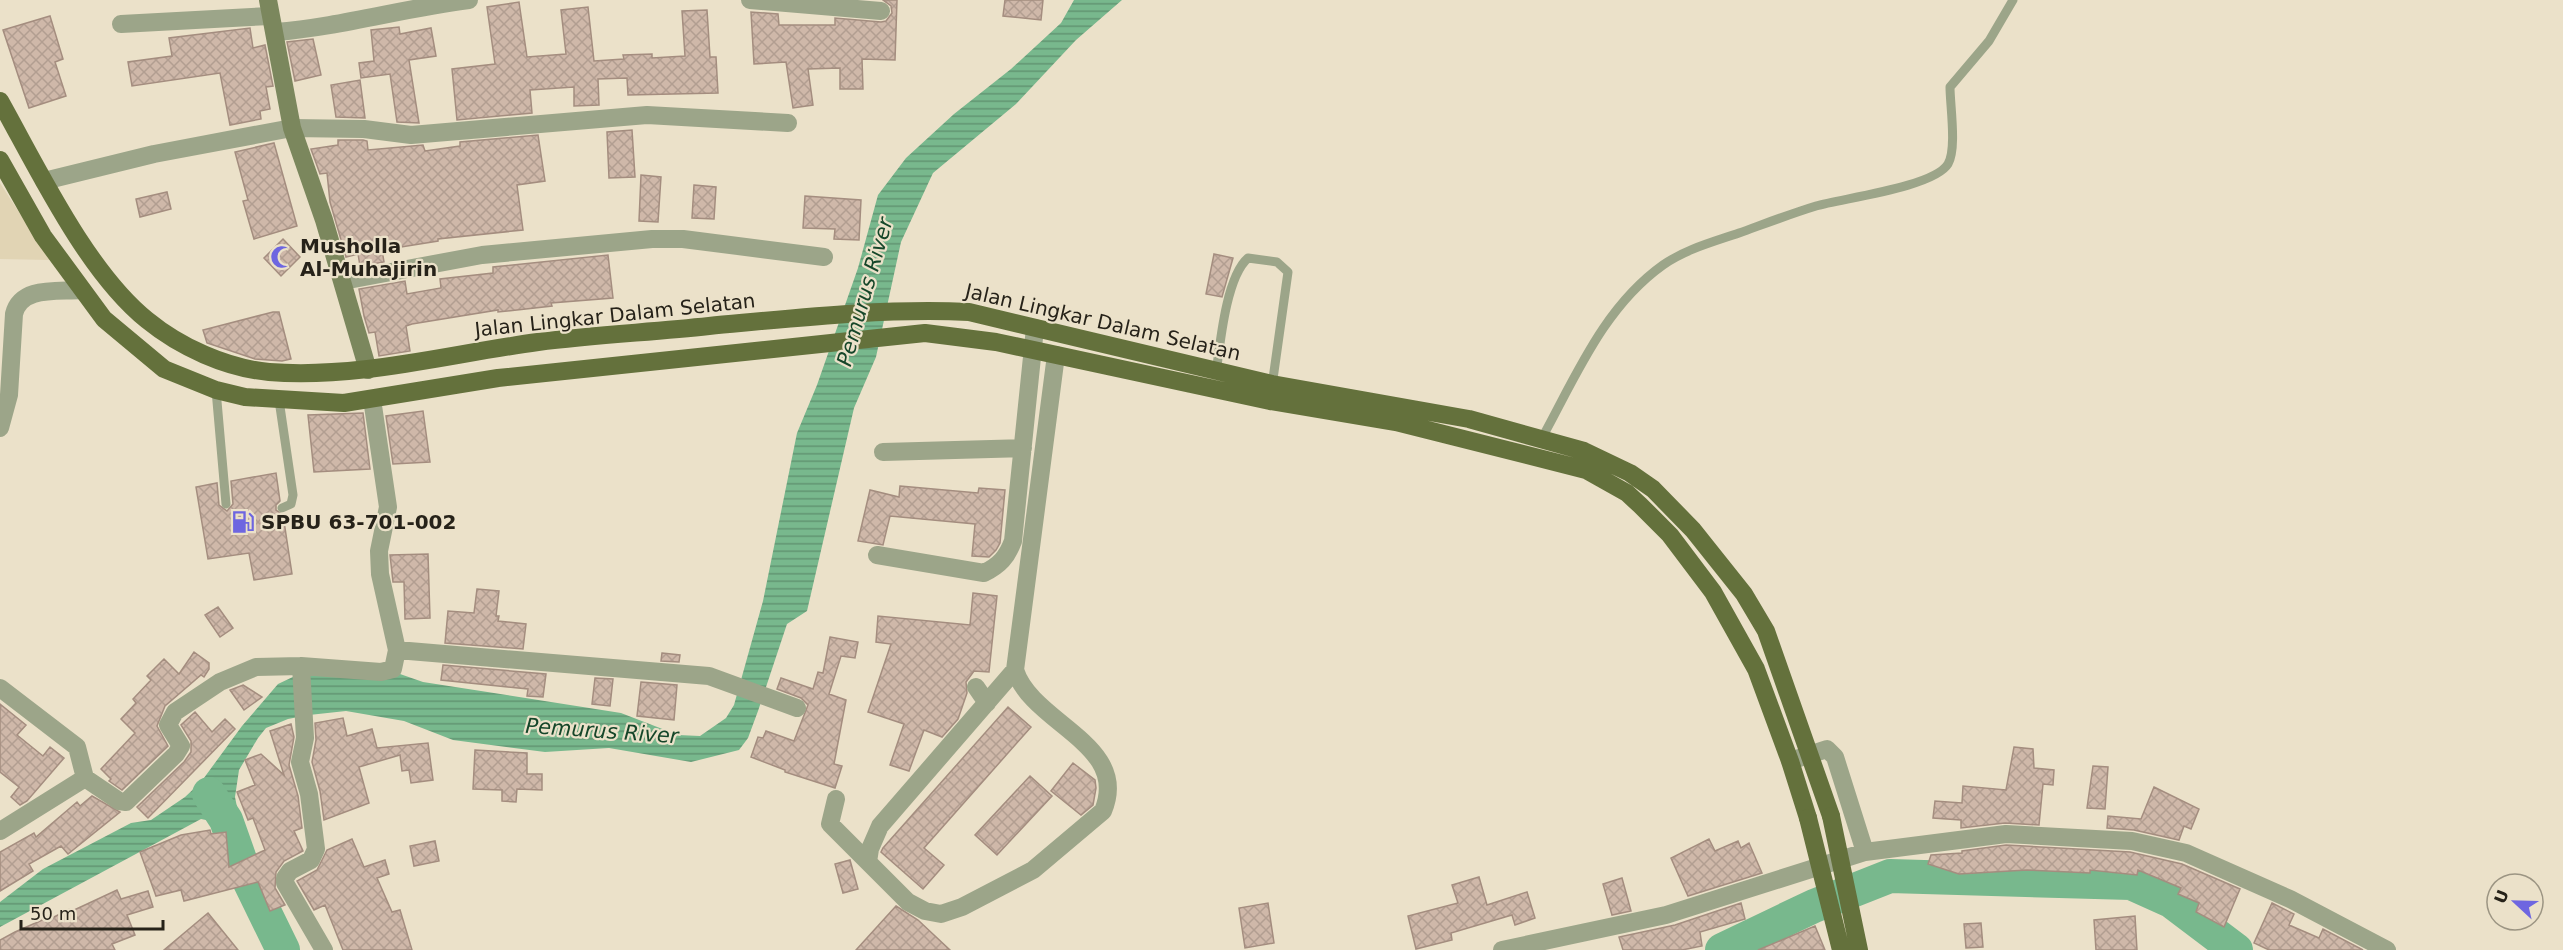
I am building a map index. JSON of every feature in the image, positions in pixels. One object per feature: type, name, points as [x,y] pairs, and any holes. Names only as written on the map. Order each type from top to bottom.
[{"type":"main road","name":"Jalan Lingkar Dalam Selatan","points":[[0,101],[77,235],[117,291],[147,320],[182,344],[225,362],[267,372],[368,370],[540,342],[784,319],[920,310],[969,312],[1217,370],[1271,392],[1586,470],[1627,493],[1670,534],[1713,592],[1756,669],[1790,760],[1808,818],[1841,950]]},
{"type":"main road","name":"Jalan Lingkar Dalam Selatan","points":[[0,160],[43,236],[104,319],[164,369],[216,390],[245,397],[344,403],[545,373],[925,333],[962,336],[1214,389],[1271,392],[1429,410],[1542,438],[1584,451],[1630,472],[1653,489],[1694,530],[1749,603],[1766,631],[1830,816],[1860,950]]},
{"type":"main road","points":[[540,342],[545,373]]},
{"type":"main road","points":[[1727,616],[1749,603]]},
{"type":"street","points":[[121,24],[271,16],[305,30],[428,5],[469,0]]},
{"type":"street","points":[[750,0],[881,11]]},
{"type":"street","points":[[271,16],[292,129],[343,281],[368,370]]},
{"type":"street","points":[[44,181],[154,154],[292,129],[364,129],[411,135],[647,115],[788,123]]},
{"type":"street","points":[[343,281],[482,255],[652,239],[683,239],[825,257]]},
{"type":"street","points":[[0,428],[9,394],[14,314],[17,303],[26,295],[81,290]]},
{"type":"street","points":[[877,555],[984,573],[994,568],[1008,554],[1013,540],[1035,328]]},
{"type":"street","points":[[836,799],[830,824],[908,902],[925,911],[940,914],[962,907],[1033,870],[1103,811],[1109,797],[1104,762],[1024,689],[1016,670],[1056,355]]},
{"type":"street","points":[[0,688],[77,747],[85,778],[119,801],[126,802],[176,754],[181,746],[168,725],[176,712],[220,682],[243,671],[267,665],[301,670],[388,671],[396,662],[397,650],[380,574],[379,551],[388,507],[372,399]]},
{"type":"street","points":[[883,453],[1023,448]]},
{"type":"street","points":[[397,650],[709,676],[797,708]]},
{"type":"street","points":[[301,670],[305,738],[300,762],[309,794],[316,849],[311,860],[290,871],[285,879],[290,895],[324,950]]},
{"type":"street","points":[[868,862],[870,849],[880,826],[1016,670]]},
{"type":"street","points":[[976,687],[987,703]]},
{"type":"street","points":[[1790,760],[1827,749],[1835,757],[1865,852]]},
{"type":"street","points":[[0,831],[85,778]]},
{"type":"street","points":[[1502,950],[1666,915],[1865,852],[2006,834],[2132,841],[2186,853],[2290,899],[2387,950]]},
{"type":"lane","points":[[1542,438],[1605,322],[1642,282],[1665,264],[1688,251],[1816,206],[1911,184],[1940,173],[1949,163],[1952,150],[1950,87],[1989,41],[2013,0]]},
{"type":"lane","points":[[1214,389],[1230,297],[1239,266],[1248,258],[1277,262],[1288,272],[1271,392]]},
{"type":"lane","points":[[216,390],[226,504]]},
{"type":"lane","points":[[279,400],[293,495],[291,504],[282,508]]},
{"type":"shaded area","points":[[0,183],[50,260],[0,259]]},
{"type":"water","name":"Pemurus River","points":[[1074,0],[1122,0],[1076,40],[1016,104],[933,173],[901,242],[876,357],[854,408],[807,611],[787,624],[748,738],[739,750],[691,762],[609,748],[545,752],[453,740],[404,721],[346,711],[288,719],[266,728],[239,770],[235,797],[241,827],[201,819],[0,927],[0,902],[43,869],[131,823],[151,820],[185,797],[201,782],[242,726],[278,684],[297,675],[400,674],[423,682],[621,713],[678,735],[700,736],[726,718],[734,705],[763,601],[797,433],[817,385],[858,268],[878,195],[906,158],[954,114],[1011,69],[1061,23]]},
{"type":"building","points":[[883,0],[897,0],[895,60],[862,59],[863,89],[840,89],[840,68],[808,69],[813,105],[793,108],[786,62],[754,64],[751,12],[778,14],[779,25],[835,25],[835,18],[881,22],[886,21],[892,13],[891,6]]},
{"type":"building","points":[[1005,0],[1043,0],[1041,20],[1003,16]]},
{"type":"building","points":[[519,2],[527,57],[566,54],[561,10],[588,7],[594,61],[624,59],[623,55],[652,54],[652,58],[685,56],[682,11],[707,10],[710,57],[716,57],[718,93],[628,95],[627,78],[598,79],[599,105],[574,106],[574,87],[530,90],[532,113],[457,120],[452,69],[495,64],[487,7]]},
{"type":"building","points":[[50,16],[63,59],[55,62],[66,96],[29,108],[3,30]]},
{"type":"building","points":[[399,27],[400,34],[431,28],[436,56],[409,60],[419,123],[397,122],[390,74],[361,78],[359,63],[374,61],[371,30]]},
{"type":"building","points":[[250,28],[253,48],[265,45],[273,86],[266,87],[270,109],[260,111],[261,119],[230,125],[220,73],[132,86],[128,62],[172,56],[169,38]]},
{"type":"building","points":[[313,39],[321,75],[295,81],[287,42]]},
{"type":"building","points":[[360,80],[365,118],[336,117],[331,85]]},
{"type":"building","points":[[632,130],[635,177],[609,178],[607,132]]},
{"type":"building","points":[[538,135],[545,181],[517,185],[523,230],[438,239],[438,241],[382,250],[384,262],[360,266],[358,254],[346,257],[330,202],[327,173],[320,174],[311,149],[338,145],[338,140],[363,140],[367,141],[368,150],[423,145],[425,151],[460,146],[460,142]]},
{"type":"building","points":[[274,143],[297,226],[254,239],[243,201],[248,200],[235,152]]},
{"type":"building","points":[[641,175],[661,177],[658,222],[639,221]]},
{"type":"building","points":[[694,185],[716,187],[714,219],[692,218]]},
{"type":"building","points":[[167,192],[171,209],[140,217],[136,199]]},
{"type":"building","points":[[805,196],[861,200],[859,240],[834,239],[835,229],[803,228]]},
{"type":"building","name":"Musholla Al-Muhajirin","points":[[283,239],[300,257],[281,276],[264,258]]},
{"type":"building","points":[[1214,254],[1233,258],[1222,297],[1206,294]]},
{"type":"building","points":[[608,255],[613,298],[551,303],[552,306],[498,312],[498,310],[412,324],[406,326],[410,351],[379,356],[375,332],[369,333],[364,316],[359,289],[405,281],[407,294],[441,288],[440,279],[493,273],[493,267]]},
{"type":"building","points":[[279,312],[291,359],[282,361],[255,359],[207,343],[203,330]]},
{"type":"building","points":[[423,411],[430,462],[393,464],[386,416]]},
{"type":"building","points":[[363,413],[370,469],[314,472],[308,415]]},
{"type":"building","name":"SPBU 63-701-002","points":[[276,473],[280,501],[276,505],[276,510],[283,515],[292,574],[254,580],[249,553],[208,559],[196,487],[217,483],[219,505],[227,511],[233,504],[231,481]]},
{"type":"building","points":[[900,486],[978,493],[979,488],[1005,490],[1000,543],[996,550],[989,557],[972,556],[975,524],[890,516],[883,545],[858,541],[870,490],[899,497]]},
{"type":"building","points":[[428,554],[430,618],[405,619],[404,582],[393,582],[390,555]]},
{"type":"building","points":[[477,589],[499,591],[496,616],[499,616],[498,621],[526,624],[523,649],[445,643],[448,611],[474,613]]},
{"type":"building","points":[[973,593],[997,596],[989,672],[974,671],[966,682],[967,693],[958,719],[942,737],[924,730],[909,771],[890,765],[904,724],[868,712],[891,644],[876,642],[878,616],[970,625]]},
{"type":"building","points":[[218,607],[233,628],[220,637],[205,615]]},
{"type":"building","points":[[830,637],[858,642],[855,658],[841,656],[829,694],[846,700],[834,764],[842,766],[835,788],[785,772],[785,770],[751,757],[758,737],[763,738],[766,731],[794,741],[808,705],[801,698],[777,689],[781,678],[813,689],[818,672],[823,673]]},
{"type":"building","points":[[194,652],[209,663],[209,669],[204,677],[201,675],[165,706],[157,726],[168,746],[122,790],[109,781],[111,779],[101,769],[135,733],[121,719],[136,703],[133,699],[151,680],[147,676],[164,659],[179,674]]},
{"type":"building","points":[[662,653],[680,655],[679,662],[661,661]]},
{"type":"building","points":[[443,665],[546,674],[543,697],[527,696],[528,689],[441,680]]},
{"type":"building","points":[[595,678],[613,679],[610,706],[592,704]]},
{"type":"building","points":[[641,682],[677,685],[674,720],[637,716]]},
{"type":"building","points":[[243,685],[262,697],[244,710],[230,690]]},
{"type":"building","points":[[0,704],[26,725],[17,735],[43,756],[50,747],[64,758],[27,801],[20,805],[11,797],[19,787],[0,772]]},
{"type":"building","points":[[1008,707],[1031,727],[924,848],[944,865],[923,889],[881,852]]},
{"type":"building","points":[[195,712],[212,732],[225,719],[235,729],[148,818],[137,807],[184,762],[191,752],[191,741],[181,725]]},
{"type":"building","points":[[343,718],[347,736],[372,729],[377,748],[428,743],[433,780],[411,783],[409,770],[402,771],[400,755],[359,767],[369,803],[324,820],[320,791],[312,762],[316,740],[315,723]]},
{"type":"building","points":[[291,724],[294,737],[289,765],[298,796],[302,828],[294,831],[303,851],[284,861],[276,872],[275,888],[285,905],[270,911],[258,882],[184,901],[181,890],[156,896],[140,852],[181,835],[210,830],[211,834],[226,832],[229,867],[265,850],[253,818],[248,820],[237,792],[255,785],[245,760],[261,754],[284,775],[270,731]]},
{"type":"building","points":[[2014,747],[2033,749],[2034,768],[2054,770],[2053,785],[2043,784],[2039,825],[2005,823],[1961,828],[1961,820],[1933,818],[1935,801],[1962,803],[1963,786],[2006,790]]},
{"type":"building","points":[[475,750],[527,753],[527,774],[542,774],[542,790],[517,789],[516,802],[502,801],[502,790],[473,789]]},
{"type":"building","points":[[1073,763],[1095,780],[1093,805],[1081,815],[1051,791]]},
{"type":"building","points":[[2093,766],[2108,767],[2105,809],[2087,808]]},
{"type":"building","points":[[1030,776],[1052,796],[997,855],[975,835]]},
{"type":"building","points":[[2154,787],[2199,809],[2191,829],[2184,826],[2179,840],[2134,830],[2107,828],[2108,816],[2141,819]]},
{"type":"building","points":[[92,796],[120,812],[68,854],[61,846],[29,864],[33,871],[0,891],[0,852],[34,833],[36,837],[77,802],[80,806]]},
{"type":"building","points":[[352,839],[364,867],[385,860],[389,874],[377,878],[392,912],[400,910],[412,950],[343,950],[325,905],[314,910],[297,881],[317,870],[327,850]]},
{"type":"building","points":[[1709,839],[1715,851],[1738,841],[1741,848],[1749,843],[1762,873],[1688,896],[1671,858]]},
{"type":"building","points":[[435,841],[439,861],[414,866],[410,846]]},
{"type":"building","points":[[2006,845],[2130,852],[2182,864],[2240,889],[2224,927],[2196,912],[2199,903],[2178,894],[2181,888],[2138,870],[2137,875],[2090,870],[2090,873],[2027,870],[1959,874],[1928,864],[1931,855],[1962,853],[1962,851]]},
{"type":"building","points":[[850,860],[858,889],[843,893],[835,864]]},
{"type":"building","points":[[1479,877],[1487,905],[1527,892],[1535,918],[1515,925],[1512,915],[1451,933],[1452,940],[1416,949],[1408,916],[1458,903],[1452,885]]},
{"type":"building","points":[[1622,878],[1631,911],[1612,915],[1603,884]]},
{"type":"building","points":[[117,890],[121,899],[148,891],[153,907],[127,915],[135,935],[112,944],[115,950],[0,950],[0,940],[15,932],[70,909],[72,911]]},
{"type":"building","points":[[1268,903],[1274,943],[1245,948],[1239,908]]},
{"type":"building","points":[[1741,903],[1745,919],[1700,932],[1702,946],[1682,950],[1623,950],[1619,937],[1675,925]]},
{"type":"building","points":[[2272,903],[2294,914],[2289,925],[2319,938],[2323,929],[2363,950],[2269,950],[2254,943]]},
{"type":"building","points":[[896,906],[918,920],[950,950],[856,950]]},
{"type":"building","points":[[208,913],[238,950],[164,950]]},
{"type":"building","points":[[2135,916],[2137,950],[2096,950],[2094,920]]},
{"type":"building","points":[[1981,923],[1983,947],[1966,948],[1964,924]]},
{"type":"building","points":[[1815,926],[1825,950],[1758,950]]},
{"type":"waterway","points":[[209,794],[226,820],[243,868],[283,950]]},
{"type":"waterway","points":[[1722,950],[1814,906],[1890,876],[2131,883],[2171,901],[2236,950]]},
{"type":"place","name":"Musholla Al-Muhajirin","points":[[282,257]]},
{"type":"place","name":"SPBU 63-701-002","points":[[243,522]]}]
